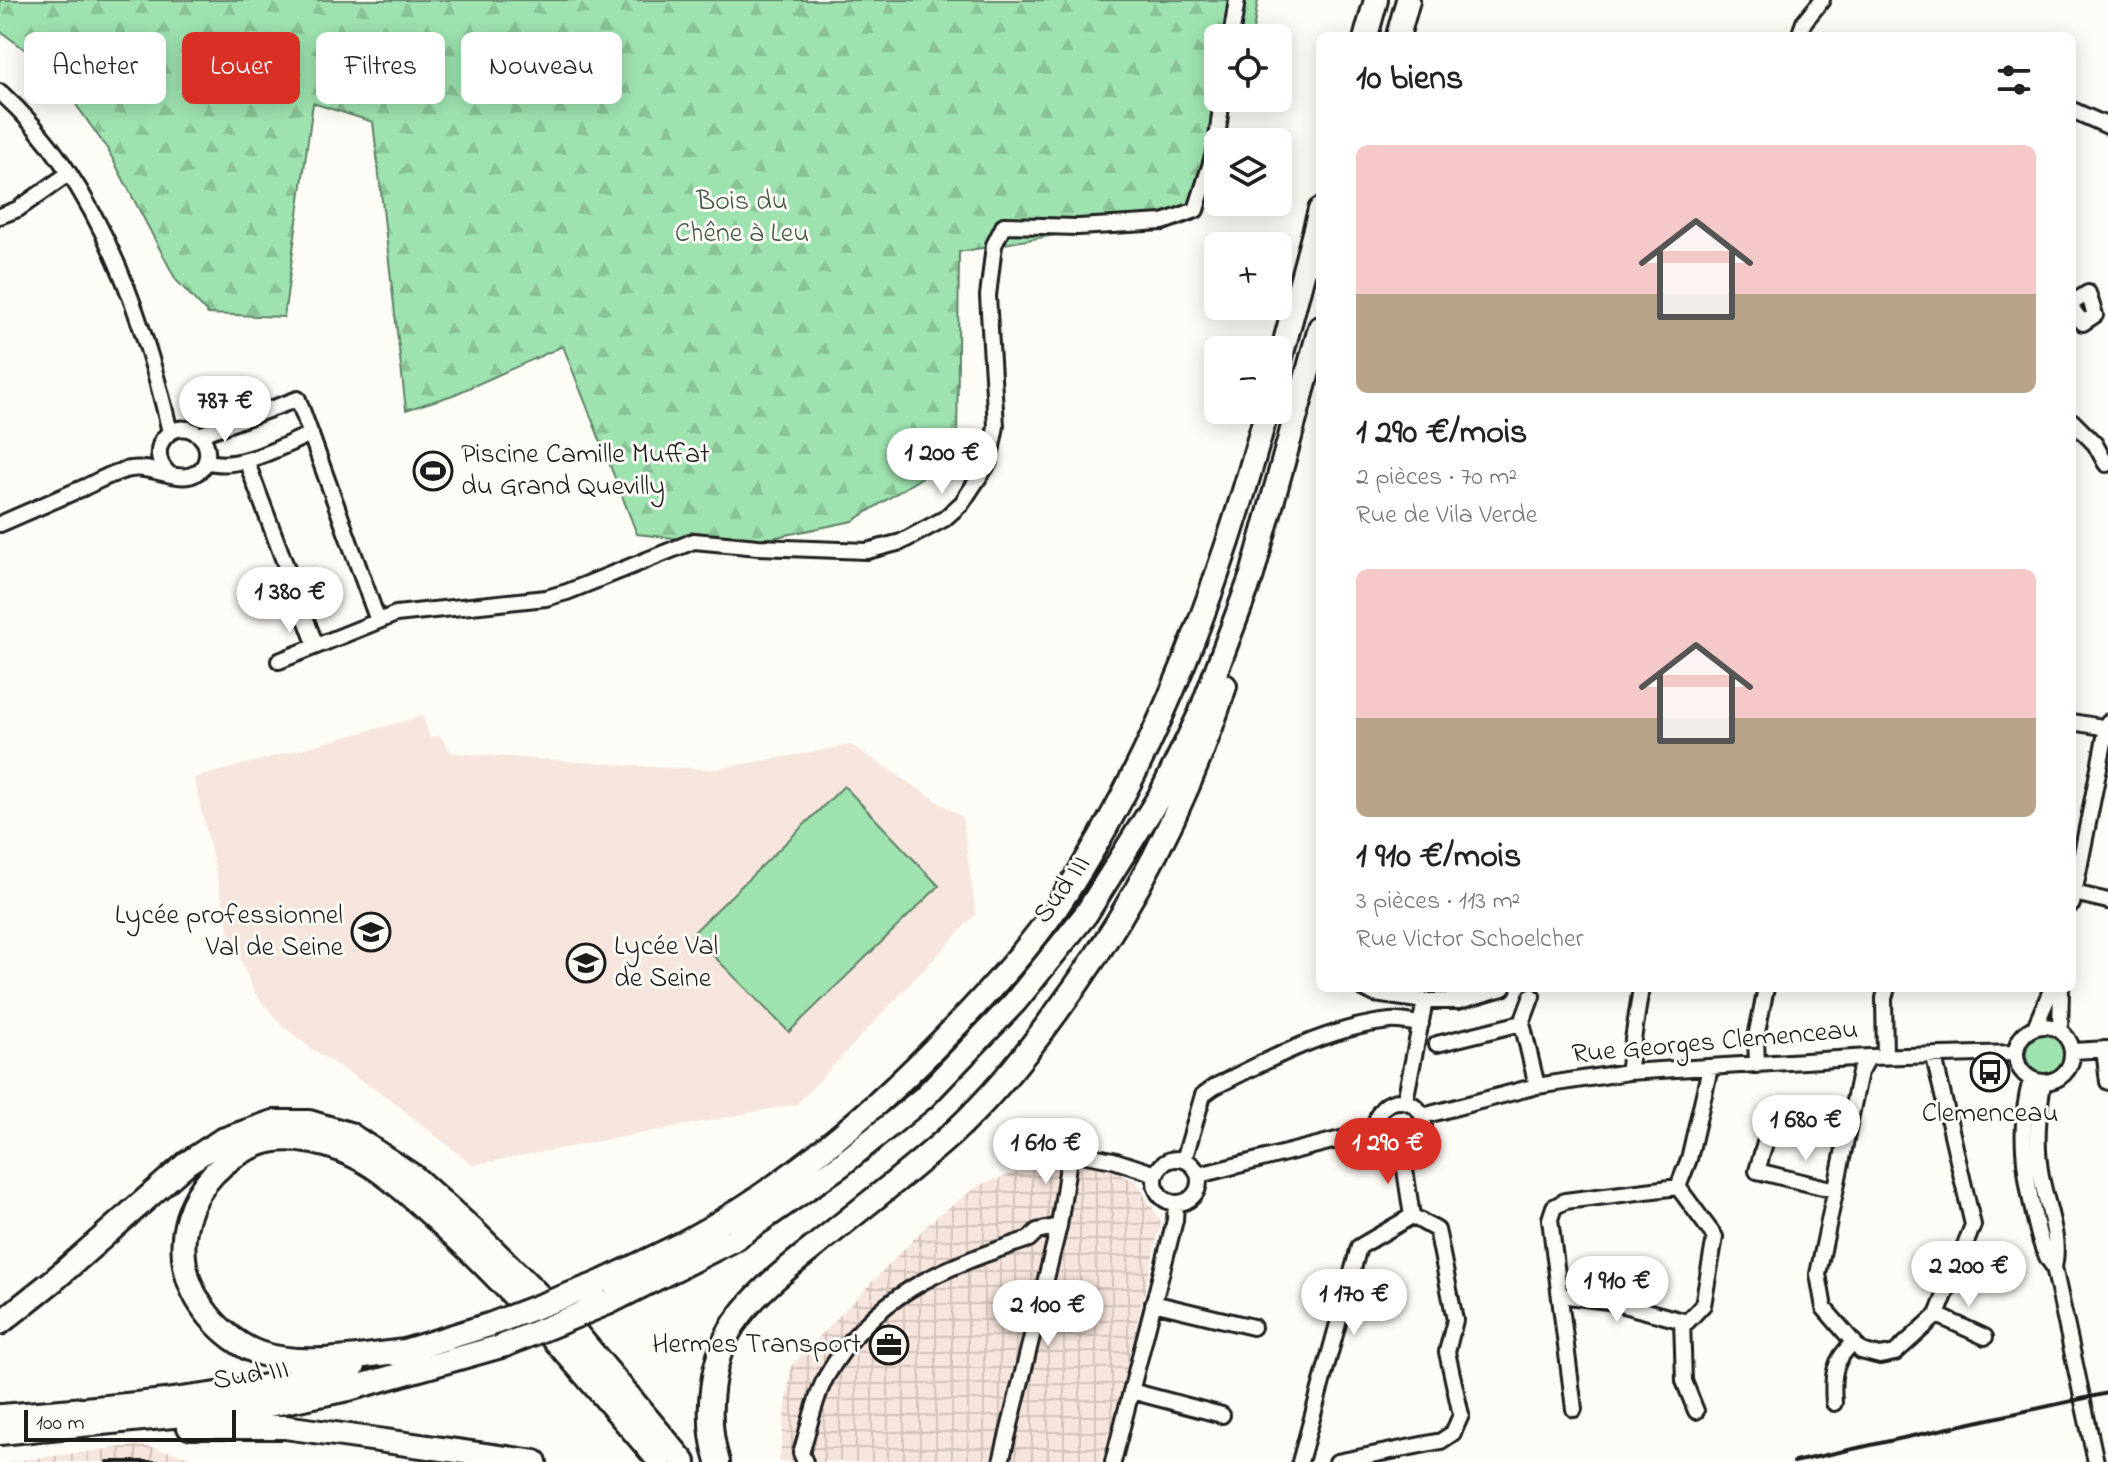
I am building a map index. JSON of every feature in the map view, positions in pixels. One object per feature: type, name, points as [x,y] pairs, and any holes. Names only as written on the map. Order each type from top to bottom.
[{"type":"highway","points":[[1367,32],[1376,0]]},
{"type":"highway","points":[[1399,32],[1408,0]]},
{"type":"highway","points":[[1287,336],[1316,225]]},
{"type":"highway","name":"Sud III","points":[[0,1416],[192,1397],[334,1372],[603,1293],[733,1240],[841,1165],[923,1098],[1015,1002],[1086,914],[1161,794],[1200,714],[1225,650],[1270,516],[1316,343]]},
{"type":"highway","name":"Sud III","points":[[0,1433],[254,1408],[349,1389],[505,1345],[603,1293],[774,1187],[845,1134],[907,1077],[995,985],[1058,905],[1128,786],[1192,647],[1263,424]]},
{"type":"highway","points":[[718,1462],[711,1414],[717,1357],[738,1318],[781,1274],[947,1139],[1016,1067],[1081,980],[1135,894],[1174,820],[1205,749],[1239,643],[1270,516]]},
{"type":"highway","points":[[0,1323],[54,1280],[187,1163],[222,1140],[273,1122],[309,1122],[349,1134],[423,1185],[572,1328],[684,1462]]},
{"type":"highway","points":[[406,1351],[305,1360],[261,1354],[222,1332],[197,1301],[186,1276],[182,1250],[186,1223],[195,1200],[211,1175],[261,1143],[288,1141],[322,1144],[365,1162],[429,1212],[520,1301],[660,1462]]},
{"type":"highway","points":[[149,1418],[175,1427],[285,1427],[535,1462]]},
{"type":"street","points":[[1233,24],[1237,0]]},
{"type":"street","points":[[1800,32],[1804,22],[1822,0]]},
{"type":"street","points":[[0,92],[32,124],[68,174],[122,273],[147,345],[170,432]]},
{"type":"street","points":[[279,661],[396,614],[546,598],[567,592],[694,541],[867,551],[901,542],[944,519],[962,503],[989,462],[996,426],[988,296],[994,245],[1004,225],[1078,227],[1163,222],[1196,210],[1216,147],[1220,112]]},
{"type":"street","points":[[2076,112],[2108,126]]},
{"type":"street","points":[[0,216],[18,209],[68,174]]},
{"type":"street","points":[[2076,300],[2088,293],[2095,315],[2083,323],[2076,314]]},
{"type":"street","points":[[199,435],[298,399],[378,621]]},
{"type":"street","points":[[2076,425],[2095,444],[2106,464]]},
{"type":"street","points":[[0,524],[122,470],[160,445],[170,432],[185,429],[199,435],[207,448],[206,461],[201,470],[188,477],[146,467],[122,470]]},
{"type":"street","points":[[206,461],[213,464],[246,460],[311,434]]},
{"type":"street","points":[[160,445],[160,462],[168,473]]},
{"type":"street","points":[[246,460],[316,646]]},
{"type":"street","points":[[2076,722],[2108,726],[2076,884]]},
{"type":"street","points":[[2076,899],[2108,901]]},
{"type":"street","points":[[1371,992],[1425,1001],[1459,1001],[1489,992]]},
{"type":"street","points":[[1628,1072],[1640,992]]},
{"type":"street","points":[[1757,1065],[1756,1037],[1765,992]]},
{"type":"street","points":[[1885,1057],[1886,992]]},
{"type":"street","points":[[2035,1027],[2052,1027],[2060,1031],[2073,1051],[2065,1074],[2055,1081],[2037,1081],[2022,1073],[2016,1053],[2021,1037],[2035,1027],[2050,992]]},
{"type":"street","points":[[2060,1031],[2061,992]]},
{"type":"street","points":[[1532,996],[1522,1023],[1537,1086]]},
{"type":"street","points":[[1405,1101],[1425,1001]]},
{"type":"street","points":[[1184,1160],[1203,1095],[1214,1087],[1289,1049],[1340,1033],[1392,1021],[1421,1024]]},
{"type":"street","points":[[1437,1044],[1522,1023]]},
{"type":"street","points":[[2073,1051],[2106,1049],[2108,1082]]},
{"type":"street","name":"Rue Georges Clemenceau","points":[[1423,1116],[1537,1086],[1628,1072],[1869,1057],[2016,1053]]},
{"type":"street","points":[[1869,1057],[1860,1072],[1818,1274],[1824,1308],[1861,1351],[1880,1356],[1895,1353],[1937,1315],[1973,1225],[1934,1057]]},
{"type":"street","points":[[1678,1187],[1689,1159],[1710,1068]]},
{"type":"street","points":[[2037,1081],[2038,1153],[2058,1251],[2054,1267],[2096,1462]]},
{"type":"street","points":[[1405,1101],[1416,1107],[1423,1116],[1423,1135],[1418,1143],[1402,1150],[1384,1143],[1376,1130],[1377,1118],[1388,1104],[1405,1101]]},
{"type":"street","points":[[1199,1175],[1376,1130]]},
{"type":"street","points":[[1765,1143],[1757,1171],[1835,1190]]},
{"type":"street","points":[[1402,1150],[1412,1216]]},
{"type":"street","points":[[1001,1462],[1059,1226],[1070,1152],[1113,1160],[1156,1174]]},
{"type":"street","points":[[1184,1160],[1199,1175],[1195,1195],[1176,1204],[1164,1200],[1156,1188],[1156,1174],[1165,1163],[1184,1160]]},
{"type":"street","points":[[1574,1409],[1550,1219],[1554,1207],[1565,1201],[1678,1187]]},
{"type":"street","points":[[1560,1295],[1608,1301],[1687,1322],[1703,1305],[1715,1237],[1678,1187]]},
{"type":"street","points":[[1113,1462],[1176,1204]]},
{"type":"street","points":[[1300,1462],[1359,1247],[1412,1216]]},
{"type":"street","points":[[1337,1462],[1441,1441],[1453,1433],[1461,1415],[1447,1352],[1455,1320],[1437,1230],[1412,1216]]},
{"type":"street","points":[[805,1462],[801,1453],[825,1379],[858,1332],[880,1308],[937,1272],[1029,1239],[1037,1231],[1059,1226]]},
{"type":"street","points":[[1153,1303],[1253,1327]]},
{"type":"street","points":[[1937,1315],[1985,1337]]},
{"type":"street","points":[[1682,1321],[1684,1381],[1696,1411]]},
{"type":"street","points":[[1834,1403],[1832,1379],[1837,1359],[1854,1342]]},
{"type":"street","points":[[1131,1391],[1222,1415]]},
{"type":"shaded area","name":"Lycée Val de Seine","points":[[423,716],[430,738],[440,736],[452,753],[649,767],[716,769],[851,745],[962,817],[976,914],[797,1104],[472,1165],[390,1099],[313,1050],[281,1025],[254,992],[230,934],[194,778]]},
{"type":"shaded area","points":[[1095,1164],[1136,1181],[1161,1222],[1104,1462],[779,1462],[791,1366],[930,1222],[979,1185],[1039,1165]]},
{"type":"shaded area","points":[[139,1445],[214,1462],[7,1462]]},
{"type":"green space","name":"Bois du Chêne à Leu","points":[[0,0],[1258,0],[1254,24],[1204,24],[1204,112],[1227,112],[1221,128],[1204,128],[1204,177],[1192,211],[959,252],[957,455],[853,521],[737,545],[637,534],[563,346],[453,395],[406,410],[373,122],[316,104],[445,104],[445,32],[316,32],[316,104],[313,103],[284,317],[208,314],[176,280],[108,150],[76,104],[166,104],[166,32],[24,32],[24,49],[0,31]]},
{"type":"green space","points":[[844,786],[939,886],[789,1032],[692,934]]},
{"type":"green space","points":[[2045,1035],[2058,1041],[2064,1054],[2058,1067],[2045,1073],[2032,1067],[2026,1054],[2032,1041]]},
{"type":"railway","points":[[1794,1462],[2108,1393]]},
{"type":"railway","points":[[107,1462],[221,1462]]},
{"type":"place","name":"Piscine Camille Muffat du Grand Quevilly","points":[[433,471]]},
{"type":"place","name":"Lycée professionnel Val de Seine","points":[[371,932]]},
{"type":"place","name":"Lycée Val de Seine","points":[[586,963]]},
{"type":"place","name":"Clemenceau","points":[[1990,1072]]},
{"type":"place","name":"Hermes Transport","points":[[889,1345]]}]
